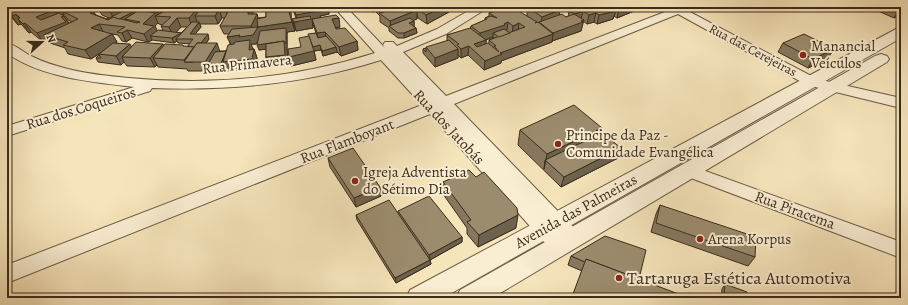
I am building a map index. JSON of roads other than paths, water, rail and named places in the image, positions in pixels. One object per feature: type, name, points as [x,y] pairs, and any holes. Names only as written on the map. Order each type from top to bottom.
[{"type":"street","name":"Rua dos Jatobás","points":[[340,7],[389,53],[566,242]]},
{"type":"street","name":"Rua dos Jatobás","points":[[353,7],[389,53]]},
{"type":"street","name":"Rua Primavera","points":[[8,49],[26,58],[68,74],[124,83],[155,85],[213,85],[273,80],[331,69],[389,53],[436,34],[483,7]]},
{"type":"street","name":"Rua das Cerejeiras","points":[[680,8],[812,82],[901,104]]},
{"type":"street","name":"Rua Flamboyant","points":[[7,274],[680,8]]},
{"type":"street","name":"Avenida das Palmeiras","points":[[419,298],[901,32]]},
{"type":"street","name":"Avenida das Palmeiras","points":[[469,298],[901,47]]},
{"type":"street","name":"Rua dos Coqueiros","points":[[7,131],[155,85]]},
{"type":"street","name":"Rua Piracema","points":[[689,171],[901,250]]},
{"type":"place","name":"Manancial Veículos","points":[[803,55]]},
{"type":"place","name":"Principe da Paz - Comunidade Evangélica","points":[[558,144]]},
{"type":"place","name":"Igreja Adventista do Sétimo Dia","points":[[355,181]]},
{"type":"place","name":"Arena Korpus","points":[[700,239]]},
{"type":"place","name":"Tartaruga Estética Automotiva","points":[[619,278]]}]
